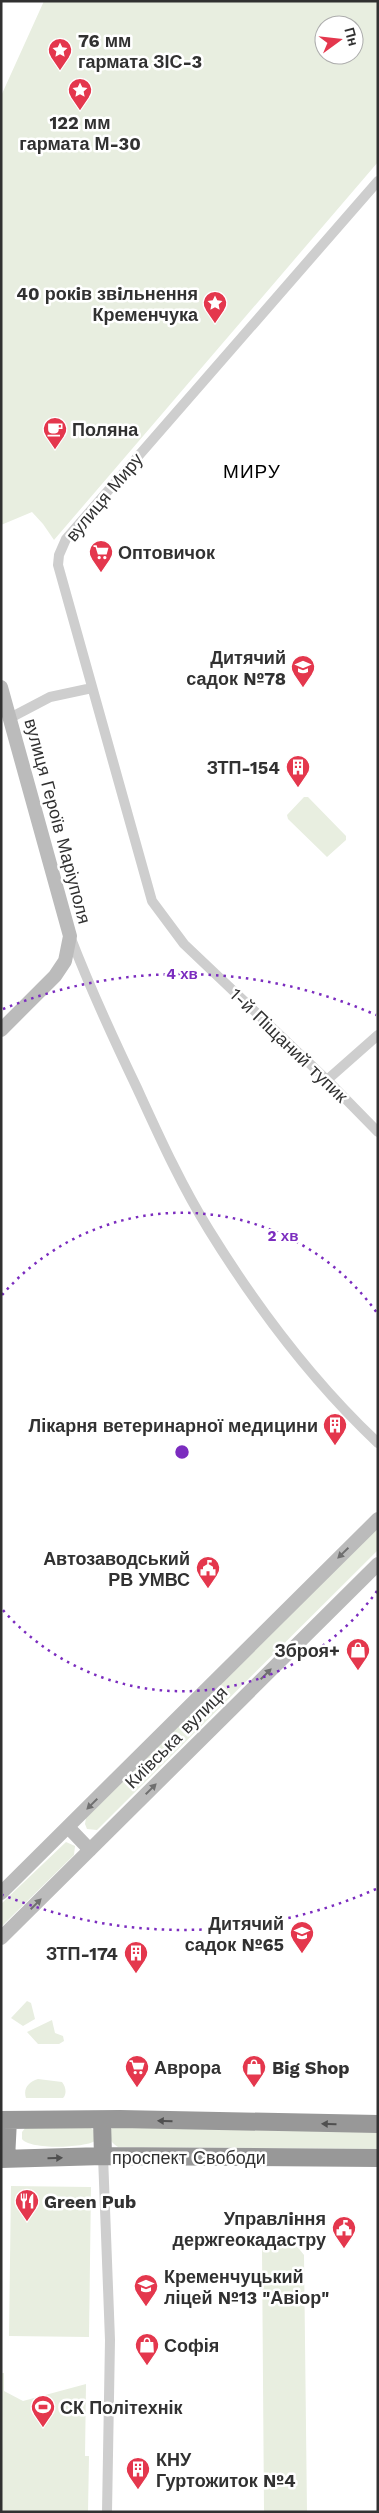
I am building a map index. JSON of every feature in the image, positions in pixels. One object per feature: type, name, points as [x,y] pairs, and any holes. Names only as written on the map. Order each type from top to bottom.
[{"type":"highway","name":"проспект Свободи","points":[[4,2120],[378,2124]]},
{"type":"highway","points":[[4,2120],[4,2159]]},
{"type":"highway","points":[[102,2120],[103,2156]]},
{"type":"highway","name":"проспект Свободи","points":[[4,2159],[103,2156],[120,2158],[378,2158]]},
{"type":"main road","name":"вулиця Героїв Маріуполя","points":[[1,687],[70,936],[65,961],[55,976],[1,1030]]},
{"type":"main road","name":"Київська вулиця","points":[[1,1893],[378,1519]]},
{"type":"main road","name":"Київська вулиця","points":[[1,1938],[378,1564]]},
{"type":"main road","points":[[68,1827],[90,1850]]},
{"type":"street","name":"вулиця Миру","points":[[148,888],[58,565],[59,555],[66,538],[378,181]]},
{"type":"street","points":[[10,718],[50,697],[92,688]]},
{"type":"street","name":"1-й Піщаний тупик","points":[[148,888],[159,912],[184,944],[328,1080],[378,1132]]},
{"type":"street","points":[[70,936],[107,1024],[192,1202],[209,1230],[257,1301],[306,1365],[347,1413],[378,1443]]},
{"type":"street","points":[[328,1080],[378,1035]]},
{"type":"street","points":[[103,2156],[110,2340],[107,2512]]},
{"type":"shaded area","points":[[44,1],[378,1],[378,162],[54,540],[32,512],[1,525],[1,96]]},
{"type":"shaded area","points":[[304,797],[308,797],[346,836],[346,840],[327,857],[288,819],[287,815]]},
{"type":"shaded area","points":[[378,1527],[378,1550],[97,1830],[87,1829],[85,1824],[86,1818]]},
{"type":"shaded area","points":[[66,1842],[75,1846],[74,1855],[1,1927],[1,1904]]},
{"type":"shaded area","points":[[27,2001],[31,2003],[35,2019],[23,2026],[11,2018]]},
{"type":"shaded area","points":[[52,2020],[55,2033],[63,2036],[64,2041],[59,2044],[38,2044],[27,2032]]},
{"type":"shaded area","points":[[38,2079],[62,2082],[65,2090],[63,2098],[26,2098],[27,2086]]},
{"type":"shaded area","points":[[26,2127],[89,2127],[95,2131],[95,2141],[80,2145],[57,2147],[35,2145],[27,2143],[22,2139],[22,2132]]},
{"type":"shaded area","points":[[114,2127],[378,2129],[378,2149],[118,2147],[110,2138],[111,2129]]},
{"type":"shaded area","points":[[11,2186],[91,2187],[89,2337],[9,2336]]},
{"type":"shaded area","points":[[271,2244],[296,2245],[304,2255],[307,2512],[264,2512],[262,2249],[263,2246]]},
{"type":"shaded area","name":"СК Політехнік","points":[[1,2373],[4,2373],[4,2391],[23,2401],[86,2384],[85,2456],[89,2456],[88,2512],[1,2512]]},
{"type":"place","name":"76 мм гармата ЗІС-3","points":[[60,71]]},
{"type":"place","name":"122 мм гармата М-30","points":[[80,111]]},
{"type":"place","name":"40 рокiв звiльнення Кременчука","points":[[215,324]]},
{"type":"place","name":"Поляна","points":[[55,450]]},
{"type":"place","name":"Оптовичок","points":[[101,573]]},
{"type":"place","name":"Дитячий садок №78","points":[[303,688]]},
{"type":"place","name":"ЗТП-154","points":[[298,788]]},
{"type":"place","name":"Лікарня ветеринарної медицини","points":[[335,1446]]},
{"type":"place","name":"Автозаводський РВ УМВС","points":[[208,1589]]},
{"type":"place","name":"Зброя+","points":[[358,1671]]},
{"type":"place","name":"Дитячий садок №65","points":[[302,1954]]},
{"type":"place","name":"ЗТП-174","points":[[136,1974]]},
{"type":"place","name":"Аврора","points":[[137,2088]]},
{"type":"place","name":"Big Shop","points":[[254,2088]]},
{"type":"place","name":"Green Pub","points":[[27,2222]]},
{"type":"place","name":"Управлiння держгеокадастру","points":[[344,2249]]},
{"type":"place","name":"Кременчуцький ліцей №13 \"Авіор\"","points":[[146,2307]]},
{"type":"place","name":"Софія","points":[[147,2366]]},
{"type":"place","name":"СК Політехнік","points":[[43,2428]]},
{"type":"place","name":"КНУ Гуртожиток №4","points":[[138,2490]]},
{"type":"district","name":"МИРУ","points":[[252,471]]}]
